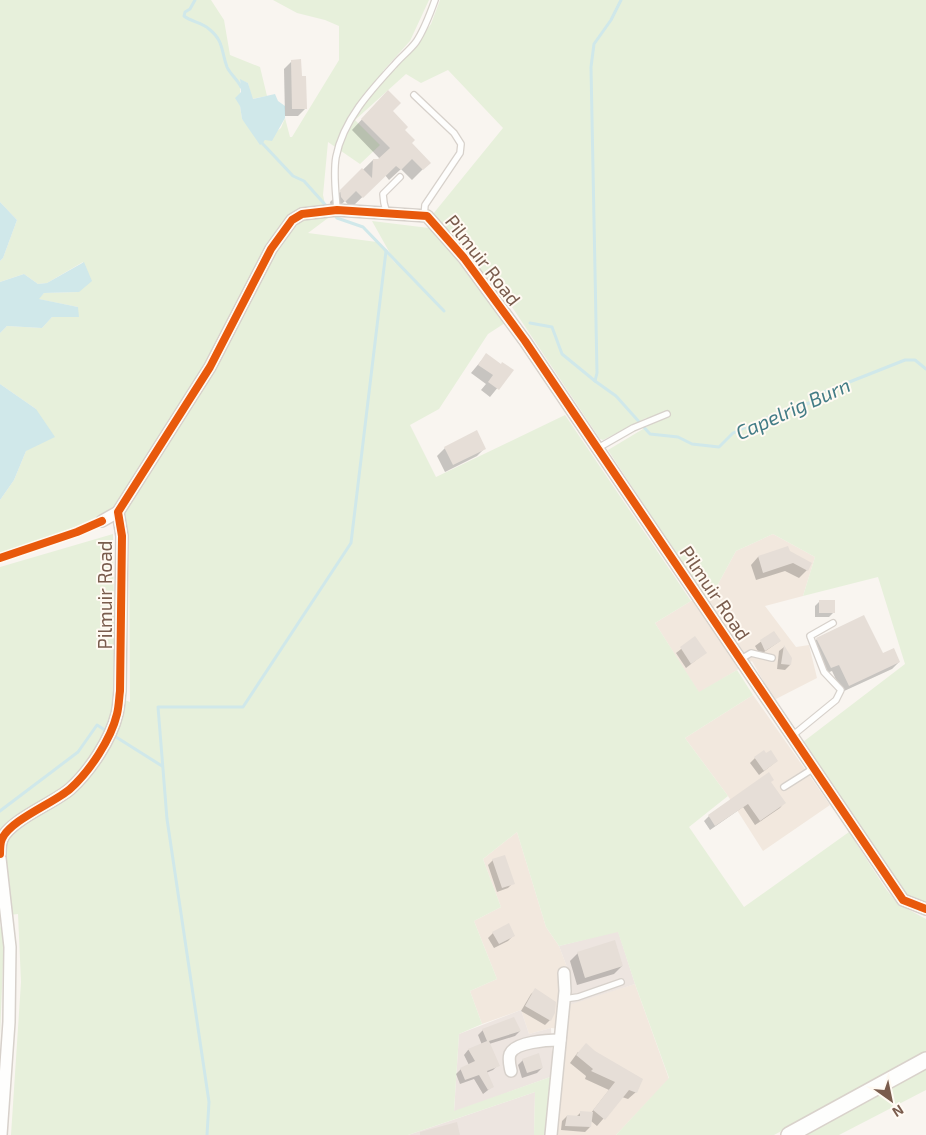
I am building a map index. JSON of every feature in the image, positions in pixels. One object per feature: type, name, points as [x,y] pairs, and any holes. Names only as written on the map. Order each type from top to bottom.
[{"type":"street","name":"Pilmuir Road","points":[[1,1135],[9,1022],[10,947],[0,856],[2,839],[8,830],[20,821],[70,789],[85,772],[107,740],[117,715],[120,691],[122,536],[118,512],[210,367],[271,249],[292,220],[302,214],[337,210],[427,216],[464,258],[526,341],[903,900],[926,909]]},
{"type":"street","points":[[102,521],[118,512]]},
{"type":"street","points":[[551,1135],[564,999],[564,973]]},
{"type":"street","points":[[511,1071],[509,1063],[510,1054],[516,1047],[542,1041],[560,1040]]},
{"type":"street","points":[[789,1135],[926,1060]]},
{"type":"lane","points":[[337,210],[334,168],[342,137],[353,115],[381,79],[416,42],[435,0]]},
{"type":"lane","points":[[414,95],[454,132],[461,144],[460,153],[425,205],[424,216]]},
{"type":"lane","points":[[387,214],[383,194],[400,177]]},
{"type":"lane","points":[[598,448],[633,428],[667,414]]},
{"type":"lane","points":[[792,736],[836,700],[841,690],[824,672],[810,636],[833,623]]},
{"type":"lane","points":[[741,659],[751,654],[772,658]]},
{"type":"lane","points":[[784,787],[814,768]]},
{"type":"lane","points":[[564,999],[578,997],[621,982]]},
{"type":"shaded area","points":[[773,534],[815,557],[803,596],[765,606],[796,647],[809,645],[817,678],[774,700],[752,661],[699,693],[655,623],[691,601],[710,599],[736,551]]},
{"type":"shaded area","points":[[753,695],[830,805],[763,851],[728,796],[685,738]]},
{"type":"shaded area","points":[[517,832],[546,927],[559,946],[570,975],[569,1004],[635,984],[669,1079],[616,1135],[553,1135],[565,1029],[551,1028],[529,1034],[521,1010],[482,1024],[470,991],[497,979],[474,921],[501,907],[483,859]]},
{"type":"shaded area","points":[[618,931],[635,984],[569,1005],[570,975],[559,946]]},
{"type":"shaded area","points":[[521,1010],[529,1034],[551,1028],[553,1076],[454,1112],[459,1034]]},
{"type":"shaded area","points":[[535,1092],[534,1135],[408,1135],[438,1125]]},
{"type":"green space","points":[[0,0],[211,0],[224,20],[230,55],[260,67],[267,96],[252,99],[248,83],[240,80],[240,106],[242,119],[265,140],[281,128],[285,118],[290,137],[292,137],[339,60],[339,26],[325,20],[297,13],[273,0],[429,0],[410,41],[383,71],[395,70],[431,24],[440,0],[926,0],[926,905],[909,898],[803,742],[905,664],[878,577],[803,596],[815,557],[773,534],[736,551],[710,599],[706,600],[608,450],[648,426],[646,418],[603,440],[600,439],[512,307],[433,214],[503,128],[448,70],[421,83],[406,74],[355,120],[380,145],[360,164],[328,142],[323,195],[328,218],[308,233],[377,242],[396,264],[372,221],[429,228],[446,246],[505,323],[488,334],[439,409],[410,425],[436,477],[565,415],[691,601],[655,623],[699,692],[737,670],[753,695],[685,738],[728,796],[689,827],[744,907],[849,832],[885,888],[898,904],[926,919],[926,1053],[774,1135],[616,1135],[669,1078],[618,932],[559,946],[546,927],[517,832],[483,859],[501,907],[474,921],[497,979],[470,991],[482,1024],[459,1034],[454,1111],[553,1076],[548,1135],[534,1135],[535,1092],[408,1135],[11,1135],[21,982],[18,914],[0,916],[0,567],[113,534],[115,696],[130,702],[129,536],[108,512],[0,560],[0,500],[14,480],[26,451],[36,409],[0,384],[0,333],[7,326],[42,328],[52,317],[78,317],[78,307],[38,299],[44,293],[79,292],[83,262],[47,283],[38,284],[24,274],[0,282],[0,261],[3,258],[17,220],[0,202]]},
{"type":"green space","points":[[0,925],[4,940],[0,1035]]},
{"type":"green space","points":[[926,1067],[926,1090],[839,1135],[803,1135]]},
{"type":"water","points":[[240,79],[248,83],[253,99],[275,94],[278,101],[285,106],[285,118],[272,141],[265,140],[260,145],[242,119],[240,106],[235,98],[241,92]]},
{"type":"water","points":[[0,202],[17,220],[3,258],[0,261]]},
{"type":"water","points":[[84,262],[92,281],[79,292],[44,293],[39,299],[78,307],[79,317],[52,317],[42,328],[7,326],[0,333],[0,282],[24,274],[38,284],[47,283]]},
{"type":"water","points":[[0,384],[36,409],[55,437],[26,451],[14,480],[0,500]]},
{"type":"building","points":[[301,59],[302,76],[306,76],[307,109],[292,109],[291,60]]},
{"type":"building","points":[[388,90],[401,103],[393,111],[408,127],[405,130],[415,140],[412,143],[431,163],[423,170],[412,159],[401,170],[396,166],[363,198],[356,191],[345,202],[341,197],[340,190],[362,168],[372,178],[373,159],[378,159],[390,148],[361,119]]},
{"type":"building","points":[[486,353],[501,364],[502,362],[514,370],[499,390],[488,382],[493,375],[478,365]]},
{"type":"building","points":[[477,430],[486,449],[453,465],[444,447]]},
{"type":"building","points":[[788,546],[790,551],[812,563],[808,571],[793,563],[763,573],[758,556]]},
{"type":"building","points":[[819,600],[835,600],[835,613],[819,613]]},
{"type":"building","points":[[864,615],[883,653],[894,648],[900,662],[849,686],[839,665],[831,668],[816,638]]},
{"type":"building","points":[[774,631],[781,641],[765,651],[760,640]]},
{"type":"building","points":[[695,636],[707,653],[691,664],[680,647]]},
{"type":"building","points":[[784,645],[792,658],[791,665],[781,664]]},
{"type":"building","points":[[764,750],[766,753],[771,750],[778,761],[764,771],[754,757]]},
{"type":"building","points":[[769,772],[774,780],[771,782],[786,803],[760,821],[748,804],[715,826],[708,815]]},
{"type":"building","points":[[505,855],[515,884],[502,888],[492,859]]},
{"type":"building","points":[[509,923],[515,936],[499,944],[492,932]]},
{"type":"building","points":[[615,940],[623,966],[585,978],[577,952]]},
{"type":"building","points":[[535,988],[556,1002],[555,1013],[551,1021],[525,1006]]},
{"type":"building","points":[[514,1017],[521,1031],[489,1041],[500,1066],[487,1071],[494,1087],[488,1090],[479,1075],[465,1080],[460,1068],[475,1061],[468,1049],[487,1041],[482,1029]]},
{"type":"building","points":[[586,1043],[595,1051],[643,1079],[637,1093],[629,1090],[605,1120],[593,1110],[615,1082],[591,1071],[593,1069],[576,1055]]},
{"type":"building","points":[[539,1053],[543,1068],[527,1073],[522,1059]]},
{"type":"building","points":[[580,1111],[593,1112],[591,1127],[565,1126],[567,1115],[580,1116]]},
{"type":"building","points":[[457,1122],[460,1135],[420,1135],[420,1132]]},
{"type":"waterway","points":[[195,0],[184,16],[203,25],[214,33],[220,42],[227,67],[241,87]]},
{"type":"waterway","points":[[595,381],[597,373],[591,67],[594,44],[611,20],[621,0]]},
{"type":"waterway","points":[[262,139],[262,143],[293,176],[304,181],[329,209]]},
{"type":"waterway","points":[[333,213],[337,218],[363,227],[444,311]]},
{"type":"waterway","points":[[207,1135],[209,1102],[167,819],[158,707],[243,707],[351,543],[386,251]]},
{"type":"waterway","name":"Capelrig Burn","points":[[530,323],[552,327],[562,354],[616,396],[650,434],[678,437],[692,444],[719,447],[733,433],[789,408],[809,403],[819,394],[905,360],[915,360],[926,369]]},
{"type":"waterway","points":[[0,811],[78,752],[97,725],[162,766]]},
{"type":"cycle path","points":[[0,854],[1,841],[14,825],[63,794],[78,782],[99,754],[114,724],[118,711],[120,691],[122,536],[118,512],[210,367],[271,249],[292,220],[302,214],[337,210],[427,216],[464,258],[525,341],[903,900],[926,909]]},
{"type":"cycle path","points":[[0,558],[77,532],[102,521]]}]
